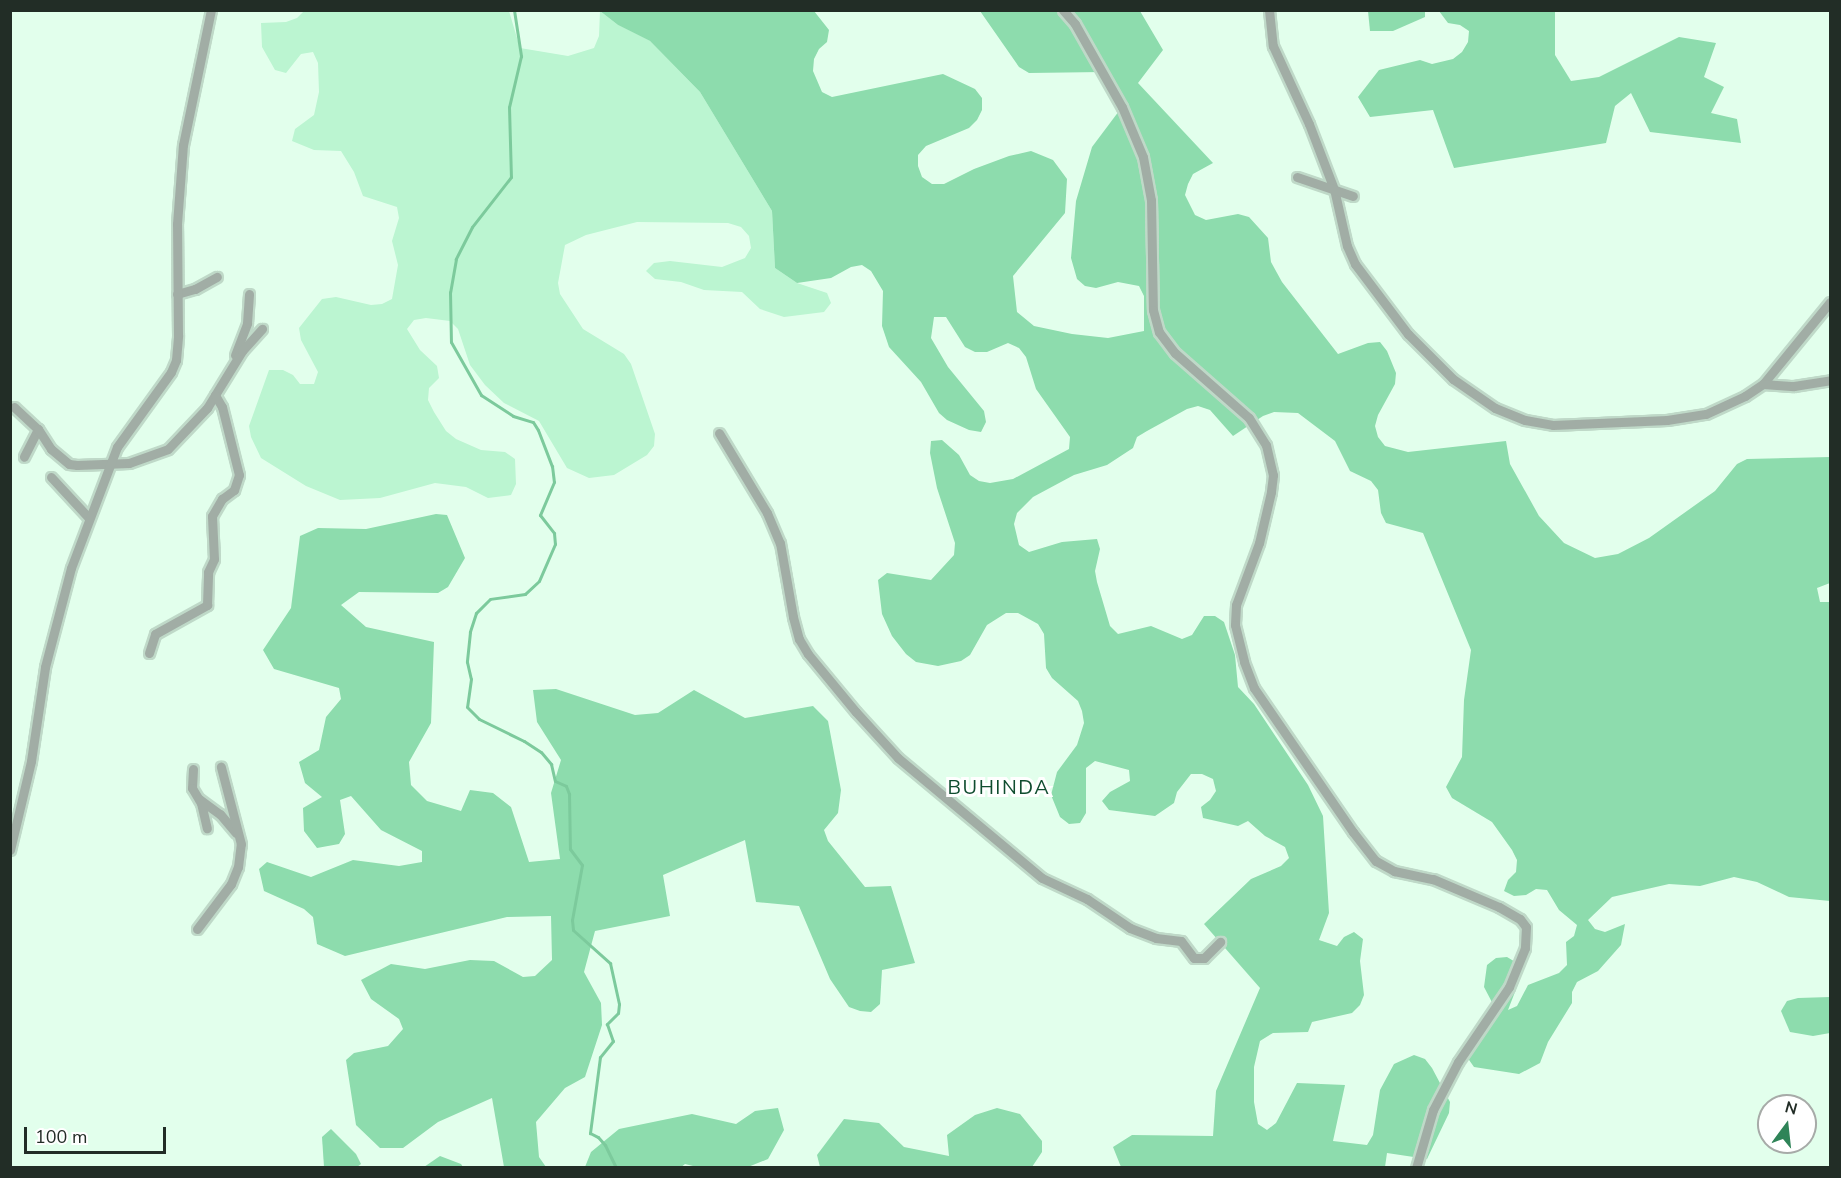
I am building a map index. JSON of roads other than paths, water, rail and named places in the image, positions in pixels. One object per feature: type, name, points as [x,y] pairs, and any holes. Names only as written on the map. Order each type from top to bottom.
[{"type":"street","points":[[10,850],[31,761],[45,667],[71,568],[109,465],[124,435],[171,372],[176,360],[177,224],[183,145],[211,10]]},
{"type":"street","points":[[1064,10],[1075,24],[1122,108],[1143,157],[1151,200],[1153,310],[1159,332],[1175,353],[1249,418],[1266,445],[1272,475],[1271,492],[1260,543],[1236,602],[1235,625],[1244,662],[1254,688],[1353,832],[1376,861],[1394,871],[1433,879],[1499,907],[1520,919],[1526,927],[1525,948],[1509,987],[1458,1062],[1433,1110],[1416,1167]]},
{"type":"street","points":[[1269,10],[1276,57],[1309,124],[1334,189],[1347,246],[1355,264],[1408,334],[1453,379],[1495,408],[1525,420],[1553,425],[1667,420],[1706,414],[1745,396],[1762,384],[1830,302]]},
{"type":"street","points":[[1296,177],[1353,196]]},
{"type":"street","points":[[177,294],[195,289],[217,277]]},
{"type":"street","points":[[232,366],[247,322],[249,294]]},
{"type":"street","points":[[14,406],[38,429],[51,449],[69,464],[109,465],[146,459],[168,449],[207,408],[232,366],[262,329]]},
{"type":"street","points":[[1762,384],[1794,386],[1830,380]]},
{"type":"street","points":[[149,653],[155,633],[207,605],[208,572],[214,560],[212,516],[222,499],[234,490],[239,475],[222,407],[215,395]]},
{"type":"street","points":[[24,457],[38,429]]},
{"type":"street","points":[[719,433],[767,513],[780,543],[793,616],[800,639],[808,654],[898,758],[1041,878],[1087,899],[1130,928],[1156,938],[1181,941],[1194,958],[1204,958],[1220,942]]},
{"type":"street","points":[[51,477],[88,518]]},
{"type":"street","points":[[197,929],[231,884],[238,867],[241,844],[221,767]]},
{"type":"street","points":[[193,769],[192,788],[207,818],[207,828]]},
{"type":"street","points":[[199,799],[234,827],[241,844]]},
{"type":"waterway","points":[[514,10],[521,56],[509,107],[511,177],[472,227],[456,259],[450,292],[451,342],[481,395],[513,416],[533,422],[538,430],[552,466],[554,482],[540,515],[554,533],[555,544],[539,581],[525,594],[490,599],[476,613],[470,632],[467,662],[471,679],[467,707],[479,719],[541,752],[551,764],[555,781],[566,786],[569,794],[570,849],[582,865],[572,920],[573,930],[610,963],[619,1004],[618,1013],[607,1024],[613,1041],[600,1057],[590,1133],[598,1137],[605,1145],[616,1168]]},
{"type":"district","name":"BUHINDA","points":[[999,787]]}]
